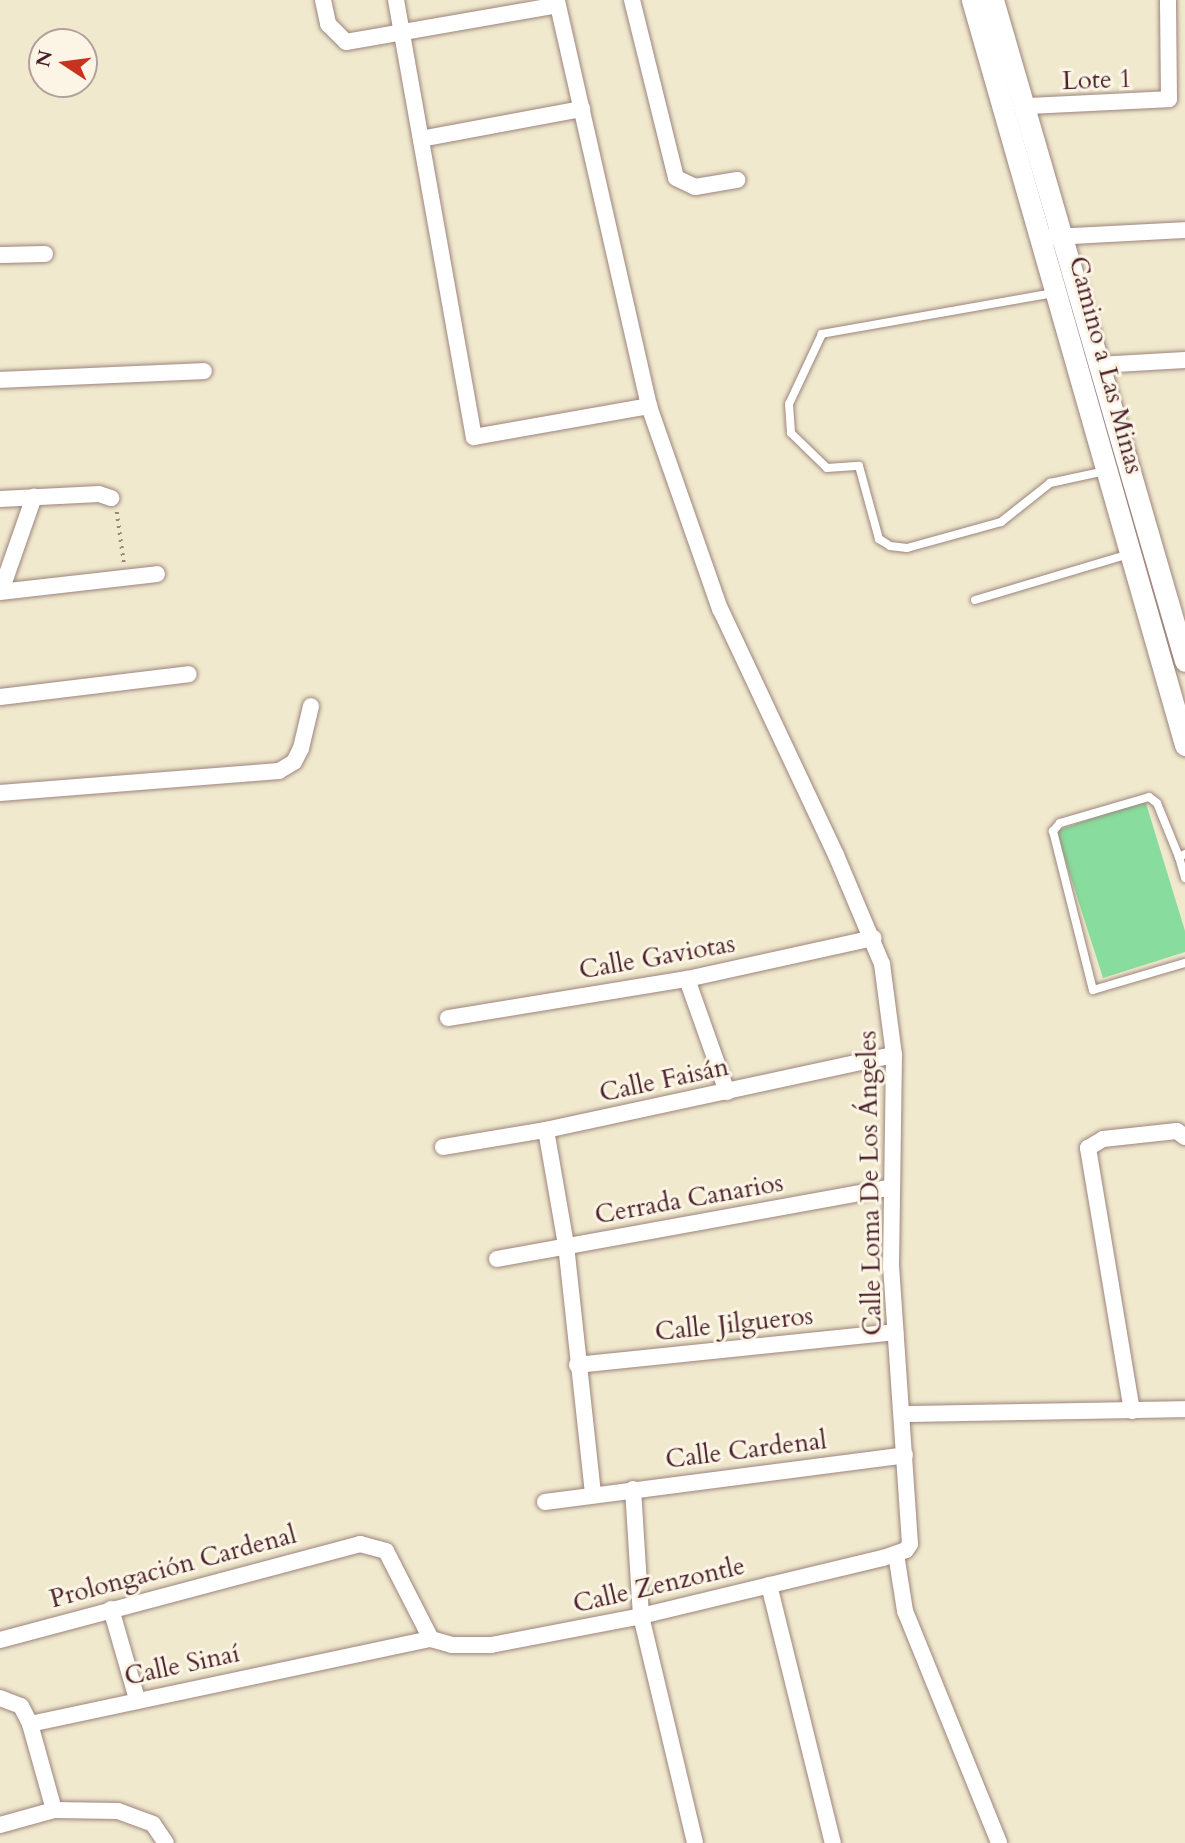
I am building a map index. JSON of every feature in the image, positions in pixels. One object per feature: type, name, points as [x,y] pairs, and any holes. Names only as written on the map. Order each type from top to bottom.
[{"type":"street","points":[[323,0],[328,24],[346,41],[557,2]]},
{"type":"street","points":[[396,0],[474,437],[649,406]]},
{"type":"street","points":[[632,0],[676,178],[695,187],[737,180]]},
{"type":"street","name":"Camino a Las Minas","points":[[972,0],[1098,365],[1185,661]]},
{"type":"street","name":"Camino a Las Minas","points":[[993,0],[1027,106],[1052,237],[1057,293],[1105,471],[1184,739]]},
{"type":"street","name":"Lote 1","points":[[1027,106],[1169,99],[1168,0]]},
{"type":"street","name":"Calle Loma De Los Ángeles","points":[[557,2],[649,406],[720,609],[874,938],[888,990],[894,1055],[889,1188],[895,1332],[903,1414],[910,1544],[896,1554]]},
{"type":"street","points":[[421,139],[582,109]]},
{"type":"street","points":[[1052,237],[1185,230]]},
{"type":"street","points":[[0,255],[45,254]]},
{"type":"street","points":[[1098,365],[1185,360]]},
{"type":"street","points":[[0,380],[204,372]]},
{"type":"street","points":[[0,499],[99,494],[111,498]]},
{"type":"street","points":[[34,497],[1,591],[157,574]]},
{"type":"street","points":[[0,697],[189,674]]},
{"type":"street","points":[[0,793],[279,771],[294,762],[301,748],[311,706]]},
{"type":"street","name":"Calle Gaviotas","points":[[448,1018],[687,979],[874,938]]},
{"type":"street","points":[[687,979],[727,1092]]},
{"type":"street","name":"Calle Faisán","points":[[443,1147],[546,1130],[894,1055]]},
{"type":"street","points":[[546,1130],[566,1245],[593,1495]]},
{"type":"street","points":[[1132,1411],[1088,1148],[1102,1139],[1177,1131],[1185,1137]]},
{"type":"street","name":"Cerrada Canarios","points":[[498,1259],[889,1188]]},
{"type":"street","name":"Calle Jilgueros","points":[[577,1365],[895,1332]]},
{"type":"street","points":[[903,1414],[1185,1409]]},
{"type":"street","name":"Calle Cardenal","points":[[545,1502],[905,1455]]},
{"type":"street","points":[[633,1489],[641,1616],[695,1843]]},
{"type":"street","name":"Prolongación Cardenal","points":[[0,1640],[360,1544],[386,1551],[431,1639]]},
{"type":"street","points":[[896,1554],[905,1611],[999,1843]]},
{"type":"street","name":"Calle Zenzontle","points":[[431,1639],[452,1645],[491,1645],[641,1616],[896,1554]]},
{"type":"street","points":[[769,1585],[833,1843]]},
{"type":"street","points":[[111,1609],[137,1699]]},
{"type":"street","name":"Calle Sinaí","points":[[30,1724],[137,1699],[431,1639]]},
{"type":"street","points":[[0,1698],[21,1706],[30,1724],[54,1810]]},
{"type":"street","points":[[0,1825],[54,1810],[118,1811],[153,1824],[166,1843]]},
{"type":"lane","points":[[1057,293],[822,334],[789,404],[787,419],[791,433],[827,468],[859,466],[879,539],[890,546],[907,548],[1001,522],[1050,483],[1105,471]]},
{"type":"lane","points":[[975,600],[1129,554]]},
{"type":"lane","points":[[1185,878],[1182,855],[1157,803],[1149,797],[1060,823],[1053,831],[1052,841],[1093,990],[1185,962]]},
{"type":"path","points":[[111,498],[117,509],[127,579]]},
{"type":"green space","points":[[1145,800],[1185,931],[1185,952],[1103,978],[1056,831]]}]
